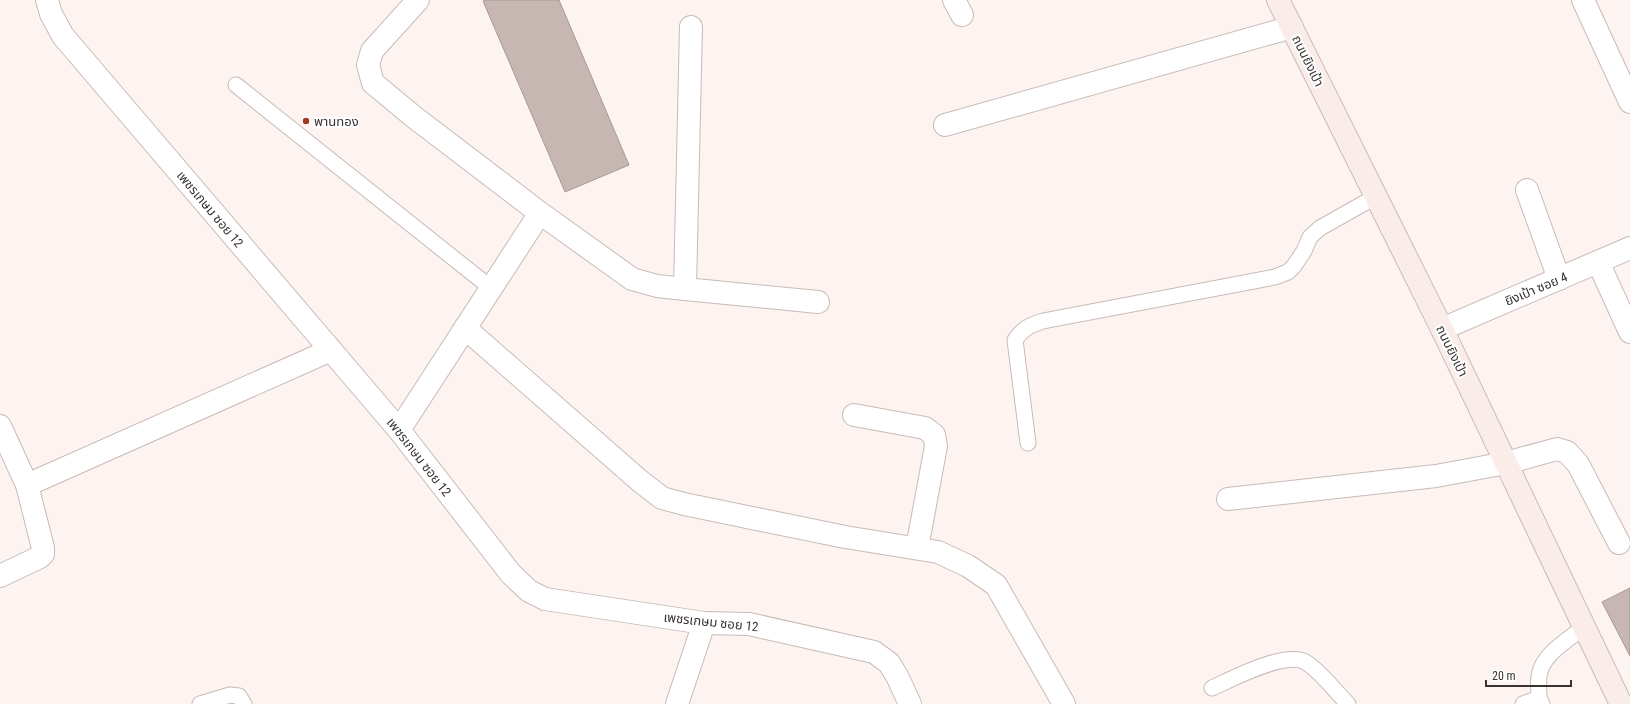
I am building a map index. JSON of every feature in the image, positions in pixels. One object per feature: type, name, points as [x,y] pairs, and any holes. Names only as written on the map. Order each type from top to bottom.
[{"type":"main road","name":"ถนนยิงเป้า","points":[[1278,0],[1442,329],[1621,704]]},
{"type":"street","name":"เพชรเกษม ซอย 12","points":[[47,0],[50,14],[64,36],[399,430],[511,574],[529,591],[545,599],[704,623],[749,624],[874,652],[889,663],[910,704]]},
{"type":"street","points":[[418,0],[372,51],[368,65],[374,83],[414,117],[540,213],[632,279],[657,286],[818,302]]},
{"type":"street","points":[[1583,0],[1630,102]]},
{"type":"street","points":[[685,288],[691,27]]},
{"type":"street","points":[[945,125],[1292,27]]},
{"type":"street","points":[[1527,190],[1559,279]]},
{"type":"street","points":[[399,430],[540,213]]},
{"type":"street","name":"ยิงเป้า ซอย 4","points":[[1442,329],[1630,248]]},
{"type":"street","points":[[1598,262],[1630,332]]},
{"type":"street","points":[[465,328],[640,481],[662,498],[837,536],[938,552],[968,566],[996,585],[1064,704]]},
{"type":"street","points":[[27,485],[331,350]]},
{"type":"street","points":[[854,415],[925,428],[934,435],[936,446],[917,548]]},
{"type":"street","points":[[0,426],[27,485],[43,548],[43,554],[40,557],[0,576]]},
{"type":"street","points":[[1228,499],[1436,476],[1506,463],[1557,449],[1567,452],[1578,464],[1618,543]]},
{"type":"street","points":[[677,704],[704,623]]},
{"type":"lane","points":[[236,85],[491,288]]},
{"type":"lane","points":[[1028,443],[1014,340],[1027,326],[1043,321],[1275,277],[1288,272],[1294,266],[1304,252],[1310,237],[1320,228],[1375,196]]},
{"type":"lane","points":[[1523,704],[1540,701],[1539,676],[1543,663],[1551,654],[1584,627]]},
{"type":"lane","points":[[1212,688],[1274,662],[1290,659],[1306,662],[1348,704]]},
{"type":"lane","points":[[200,704],[230,695],[239,696],[244,704]]},
{"type":"building","points":[[559,0],[629,165],[565,192],[483,1]]},
{"type":"building","points":[[1630,588],[1630,656],[1602,602]]},
{"type":"place","name":"พานทอง","points":[[306,121]]}]
